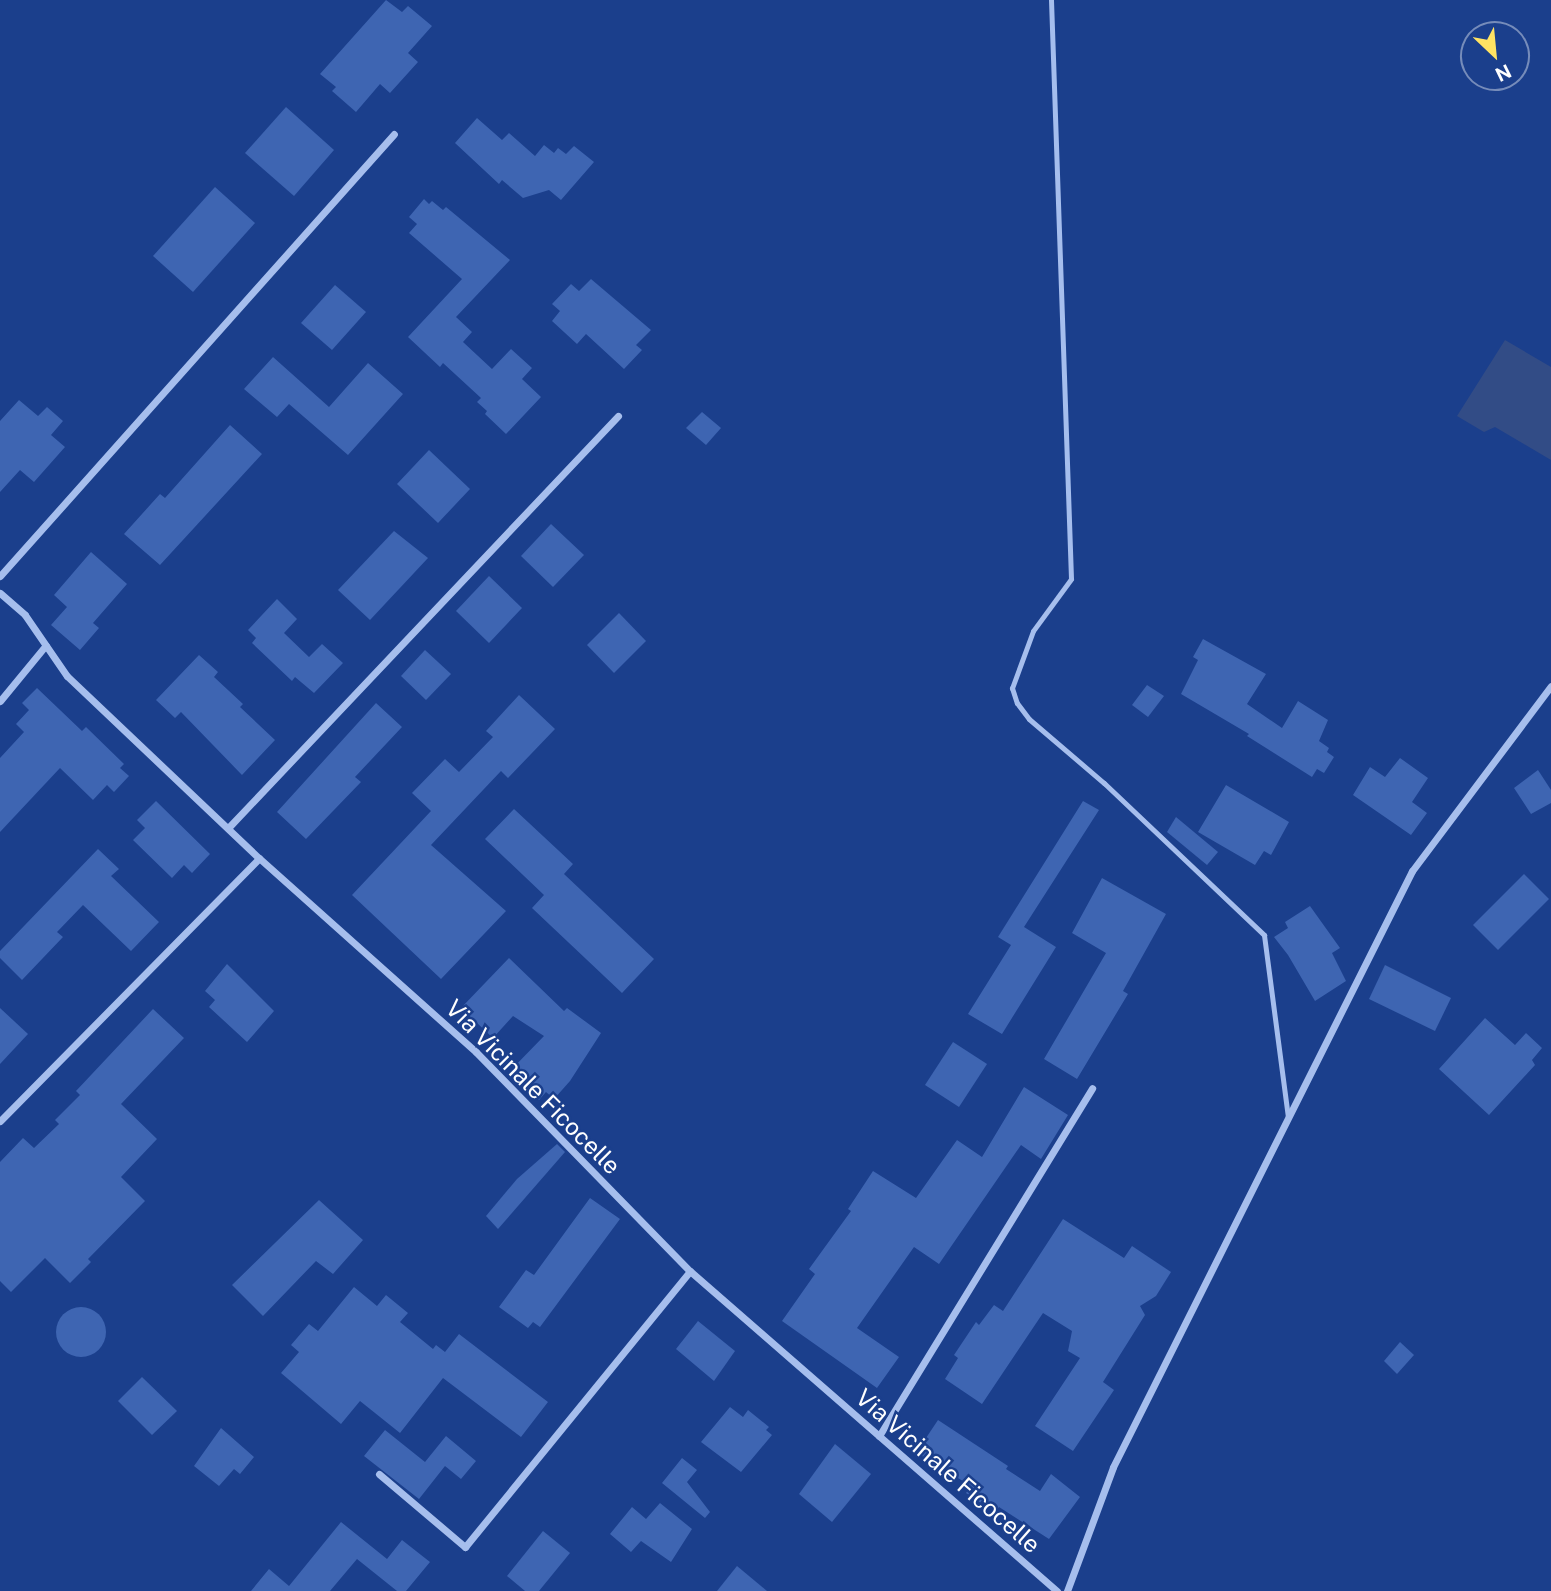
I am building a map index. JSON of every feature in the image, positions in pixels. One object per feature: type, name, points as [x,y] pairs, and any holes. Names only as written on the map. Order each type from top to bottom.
[{"type":"street","points":[[0,576],[394,134]]},
{"type":"street","points":[[229,827],[618,416]]},
{"type":"street","name":"Via Vicinale Ficocelle","points":[[0,593],[25,615],[67,676],[259,858],[475,1052],[690,1271],[1057,1591]]},
{"type":"street","points":[[0,701],[46,645]]},
{"type":"street","points":[[1067,1591],[1113,1467],[1412,871],[1527,714],[1551,686]]},
{"type":"street","points":[[0,1121],[259,858]]},
{"type":"street","points":[[878,1436],[1092,1088]]},
{"type":"street","points":[[379,1474],[466,1546],[690,1271]]},
{"type":"lane","points":[[1052,0],[1070,579],[1033,631],[1012,688],[1017,703],[1029,719],[1104,783],[1264,935],[1288,1117]]},
{"type":"water","points":[[1505,340],[1551,367],[1551,460],[1495,427],[1484,432],[1457,416]]},
{"type":"building","points":[[386,0],[402,12],[408,6],[432,26],[408,53],[418,62],[390,93],[380,84],[356,112],[332,91],[336,87],[320,74]]},
{"type":"building","points":[[286,107],[334,150],[294,196],[245,153]]},
{"type":"building","points":[[477,118],[502,140],[509,133],[535,156],[544,145],[554,153],[558,148],[566,154],[574,146],[594,162],[561,200],[549,190],[523,198],[502,180],[499,184],[455,143]]},
{"type":"building","points":[[215,187],[255,223],[193,292],[153,256]]},
{"type":"building","points":[[424,199],[429,204],[432,201],[443,210],[446,207],[510,260],[456,317],[472,332],[463,342],[492,369],[511,349],[532,368],[522,379],[541,397],[506,434],[485,414],[487,411],[477,402],[481,398],[443,363],[440,367],[408,337],[462,279],[409,233],[417,224],[409,217]]},
{"type":"building","points":[[591,279],[651,330],[636,345],[642,350],[624,369],[586,334],[577,344],[552,321],[560,311],[552,304],[571,284],[579,291]]},
{"type":"building","points":[[335,285],[366,312],[332,350],[301,323]]},
{"type":"building","points":[[273,357],[329,407],[368,363],[403,394],[348,455],[289,404],[277,417],[244,389]]},
{"type":"building","points":[[19,400],[38,416],[47,407],[63,421],[51,435],[65,447],[34,482],[20,470],[0,492],[0,421]]},
{"type":"building","points":[[702,412],[721,428],[706,445],[686,428]]},
{"type":"building","points":[[230,425],[262,454],[160,565],[124,534],[160,494],[165,498]]},
{"type":"building","points":[[429,450],[470,489],[438,523],[397,484]]},
{"type":"building","points":[[551,524],[584,555],[553,587],[521,556]]},
{"type":"building","points":[[394,531],[428,558],[370,620],[338,590]]},
{"type":"building","points":[[91,552],[127,584],[93,623],[99,628],[80,650],[51,625],[67,607],[54,595]]},
{"type":"building","points":[[489,576],[522,608],[489,643],[456,611]]},
{"type":"building","points":[[277,599],[297,619],[284,633],[309,657],[322,644],[343,663],[314,693],[295,677],[292,681],[252,643],[256,638],[248,630]]},
{"type":"building","points":[[619,613],[646,641],[614,673],[587,645]]},
{"type":"building","points":[[1203,639],[1266,674],[1247,704],[1282,728],[1298,701],[1328,720],[1319,741],[1329,748],[1327,752],[1334,757],[1324,773],[1317,769],[1312,777],[1247,736],[1249,734],[1181,694],[1198,660],[1193,657]]},
{"type":"building","points":[[425,650],[451,674],[426,700],[401,676]]},
{"type":"building","points":[[199,655],[218,672],[214,677],[243,704],[240,707],[275,740],[242,775],[181,712],[175,718],[156,700]]},
{"type":"building","points":[[1147,685],[1164,696],[1148,717],[1132,705]]},
{"type":"building","points":[[37,688],[82,731],[86,727],[124,764],[120,768],[129,776],[114,792],[107,785],[93,800],[60,768],[0,832],[0,758],[24,732],[16,724],[29,710],[22,703]]},
{"type":"building","points":[[519,695],[555,729],[508,778],[501,771],[431,845],[506,911],[441,979],[352,895],[431,811],[412,793],[445,759],[459,772],[493,737],[486,731]]},
{"type":"building","points":[[376,703],[402,727],[355,777],[361,782],[306,839],[277,812]]},
{"type":"building","points":[[1400,758],[1428,778],[1412,802],[1427,813],[1411,835],[1353,795],[1370,767],[1385,777]]},
{"type":"building","points":[[1538,770],[1551,790],[1551,803],[1531,814],[1514,788]]},
{"type":"building","points":[[1226,785],[1289,822],[1271,855],[1264,851],[1255,865],[1198,832]]},
{"type":"building","points":[[156,801],[210,854],[192,873],[184,865],[172,878],[133,840],[145,828],[137,820]]},
{"type":"building","points":[[1083,801],[1099,810],[1024,927],[1056,947],[1002,1034],[968,1014],[1011,945],[998,937]]},
{"type":"building","points":[[514,809],[573,864],[564,874],[654,959],[622,993],[532,908],[544,895],[485,839]]},
{"type":"building","points":[[1176,817],[1218,852],[1207,865],[1167,832]]},
{"type":"building","points":[[98,849],[119,869],[111,876],[159,922],[131,951],[83,905],[57,932],[63,937],[22,980],[0,958],[0,951]]},
{"type":"building","points":[[1524,874],[1549,899],[1498,950],[1473,925]]},
{"type":"building","points":[[1102,878],[1166,914],[1123,991],[1128,994],[1077,1079],[1044,1059],[1106,953],[1072,933]]},
{"type":"building","points":[[1310,906],[1340,948],[1332,953],[1346,981],[1315,1001],[1274,937],[1288,928],[1285,922]]},
{"type":"building","points":[[509,958],[564,1011],[567,1008],[601,1033],[570,1081],[554,1099],[546,1092],[539,1100],[509,1072],[544,1036],[513,1016],[493,1038],[461,1008]]},
{"type":"building","points":[[227,964],[274,1011],[247,1042],[209,1007],[215,1000],[205,991]]},
{"type":"building","points":[[1385,965],[1451,998],[1435,1031],[1369,999]]},
{"type":"building","points":[[0,1008],[28,1034],[0,1064]]},
{"type":"building","points":[[153,1009],[184,1038],[121,1104],[157,1139],[121,1177],[145,1201],[88,1259],[91,1262],[70,1283],[45,1258],[11,1292],[0,1281],[0,1162],[23,1138],[34,1148],[59,1124],[55,1120],[80,1095],[76,1091]]},
{"type":"building","points":[[1485,1018],[1515,1045],[1526,1033],[1542,1048],[1532,1060],[1535,1065],[1489,1115],[1439,1069]]},
{"type":"building","points":[[953,1042],[987,1064],[959,1107],[925,1085]]},
{"type":"building","points":[[1024,1087],[1068,1115],[1041,1159],[1021,1145],[939,1264],[914,1247],[857,1328],[899,1357],[877,1388],[782,1321],[815,1274],[809,1269],[851,1211],[848,1209],[873,1171],[916,1198],[957,1140],[982,1157]]},
{"type":"building","points":[[557,1144],[565,1152],[498,1229],[486,1216],[517,1179]]},
{"type":"building","points":[[590,1198],[620,1219],[540,1327],[533,1322],[528,1328],[499,1307],[526,1270],[534,1275]]},
{"type":"building","points":[[319,1200],[363,1240],[333,1274],[316,1261],[263,1316],[232,1285]]},
{"type":"building","points":[[1063,1219],[1124,1258],[1132,1246],[1171,1272],[1156,1296],[1140,1306],[1145,1315],[1103,1382],[1114,1390],[1073,1451],[1035,1426],[1080,1358],[1068,1351],[1072,1331],[1043,1313],[982,1404],[945,1379],[958,1358],[954,1355],[976,1322],[979,1325],[994,1305],[1003,1311]]},
{"type":"building","points":[[354,1287],[377,1306],[386,1295],[408,1313],[400,1322],[433,1349],[436,1345],[445,1352],[459,1334],[548,1402],[521,1437],[443,1378],[400,1433],[360,1401],[341,1424],[281,1373],[299,1352],[291,1345],[309,1324],[318,1331]]},
{"type":"building","points":[[81,1307],[99,1314],[106,1332],[99,1350],[81,1357],[63,1350],[56,1332],[63,1314]]},
{"type":"building","points":[[698,1321],[735,1351],[714,1381],[676,1349]]},
{"type":"building","points":[[1400,1342],[1414,1355],[1397,1374],[1384,1361]]},
{"type":"building","points":[[142,1377],[177,1411],[152,1435],[118,1401]]},
{"type":"building","points":[[730,1407],[743,1417],[748,1410],[769,1427],[766,1430],[772,1435],[741,1472],[701,1442]]},
{"type":"building","points":[[938,1420],[1008,1466],[1006,1469],[1040,1491],[1051,1474],[1080,1497],[1049,1539],[999,1507],[997,1510],[983,1501],[981,1503],[966,1493],[971,1486],[922,1456],[918,1450]]},
{"type":"building","points":[[221,1428],[254,1457],[240,1474],[234,1469],[219,1486],[194,1466]]},
{"type":"building","points":[[385,1430],[425,1462],[446,1436],[476,1461],[461,1479],[445,1466],[419,1499],[364,1456]]},
{"type":"building","points":[[835,1444],[871,1474],[832,1522],[799,1494]]},
{"type":"building","points":[[682,1458],[697,1470],[687,1482],[710,1512],[705,1518],[662,1483]]},
{"type":"building","points":[[660,1503],[692,1529],[671,1562],[641,1541],[631,1552],[610,1534],[632,1507],[646,1519]]},
{"type":"building","points":[[341,1522],[387,1559],[402,1540],[430,1562],[406,1591],[397,1591],[357,1559],[330,1591],[251,1591],[269,1569],[289,1586]]},
{"type":"building","points":[[543,1531],[570,1553],[539,1591],[525,1591],[507,1576]]},
{"type":"building","points":[[737,1566],[767,1591],[717,1591]]}]
